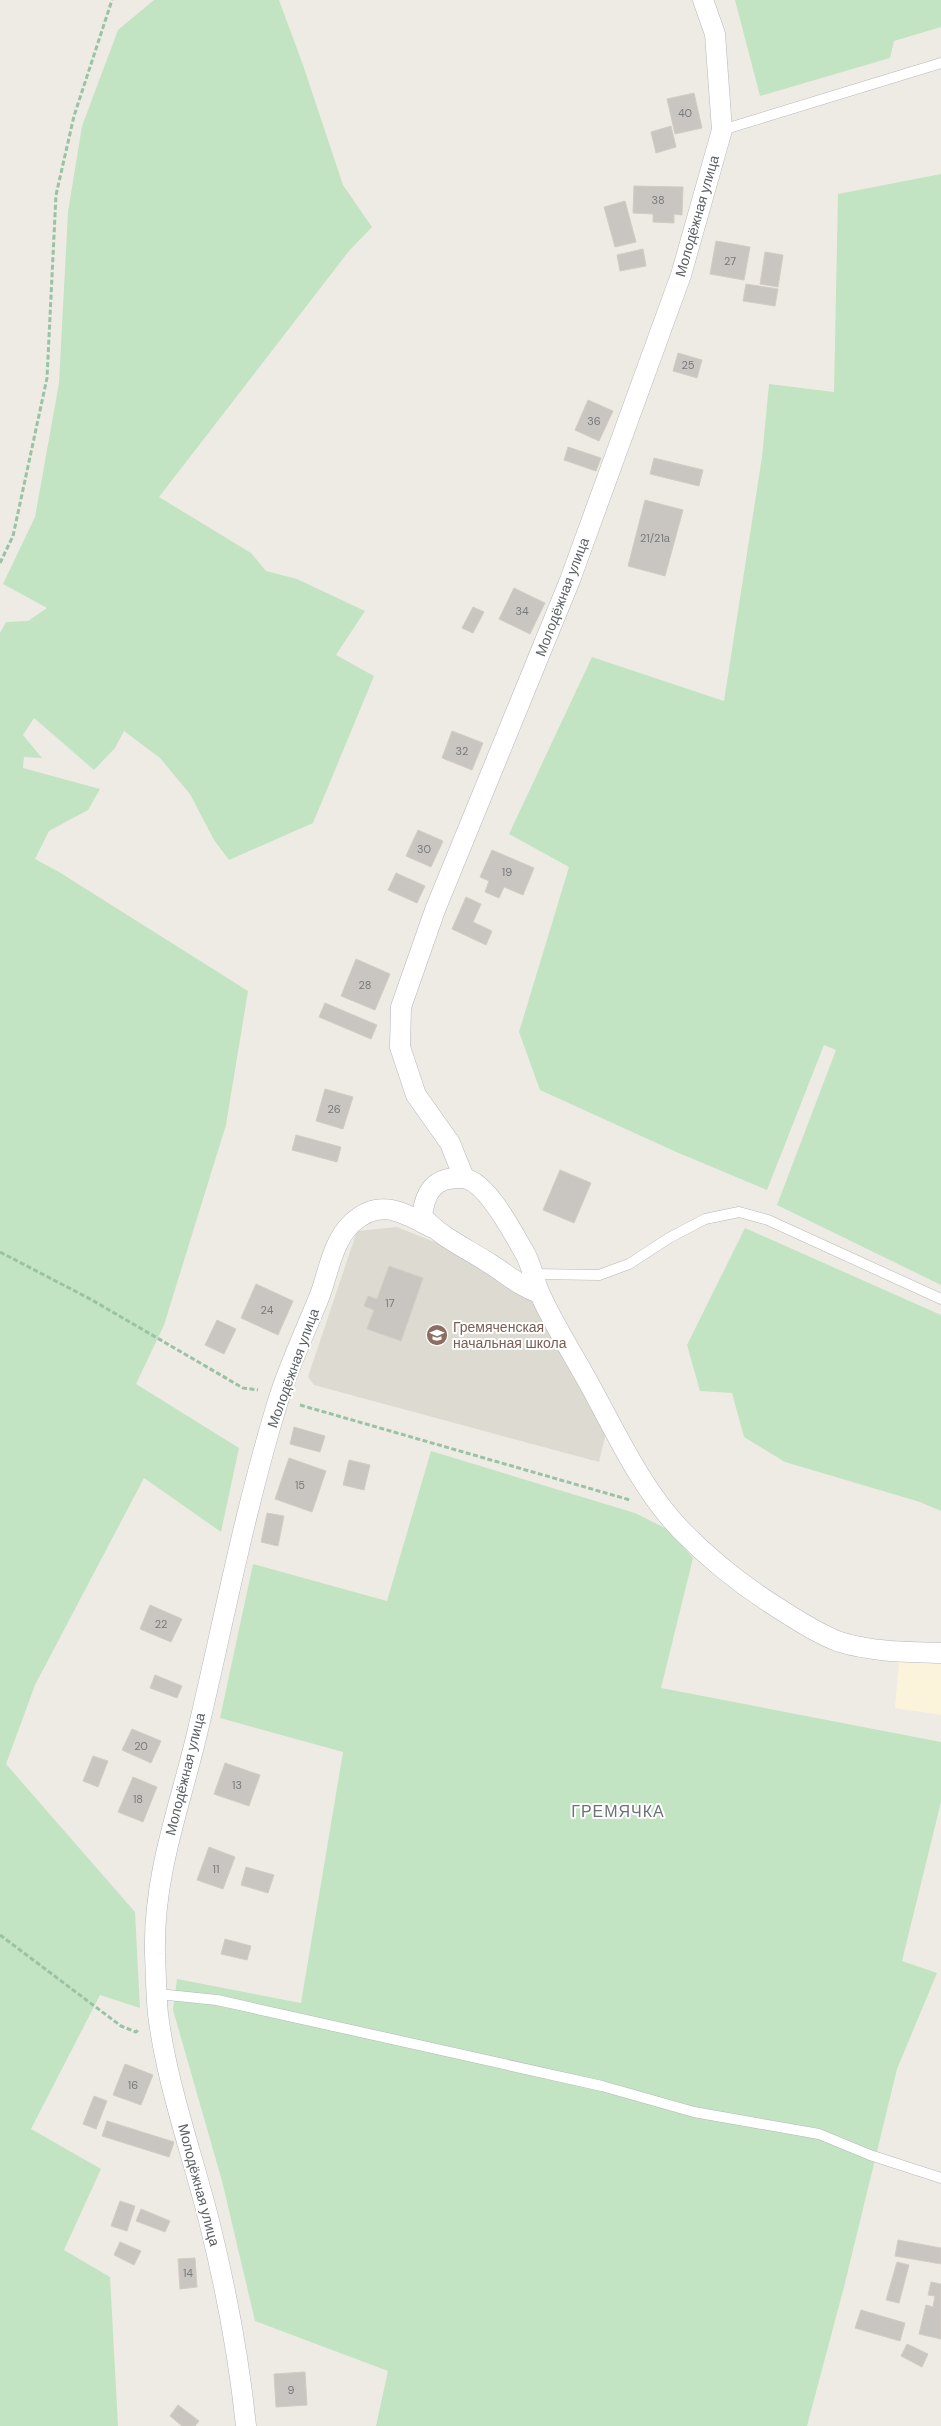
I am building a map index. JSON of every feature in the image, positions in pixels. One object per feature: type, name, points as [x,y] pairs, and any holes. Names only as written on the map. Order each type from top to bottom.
[{"type":"street","name":"Молодёжная улица","points":[[464,1178],[450,1143],[416,1095],[400,1047],[401,1007],[435,910],[580,552],[681,275],[722,130],[715,34],[703,0]]},
{"type":"street","points":[[431,1227],[422,1216],[424,1200],[432,1187],[448,1178],[464,1178],[481,1187],[502,1215],[530,1260],[536,1283],[634,1465],[660,1504],[680,1529],[720,1565],[760,1596],[803,1623],[840,1642],[886,1650],[941,1653]]},
{"type":"street","name":"Молодёжная улица","points":[[246,2426],[238,2357],[213,2239],[171,2080],[158,2004],[155,1951],[157,1894],[168,1841],[195,1739],[237,1550],[279,1398],[321,1293],[340,1237],[355,1220],[372,1210],[393,1208],[431,1227],[491,1264],[523,1288],[536,1283]]},
{"type":"lane","points":[[722,130],[941,64]]},
{"type":"lane","points":[[536,1283],[599,1275],[629,1264],[669,1238],[705,1219],[739,1212],[768,1220],[941,1299]]},
{"type":"lane","points":[[158,2004],[217,2000],[602,2086],[694,2112],[819,2134],[870,2155],[941,2178]]},
{"type":"path","points":[[0,562],[13,536],[47,378],[56,195],[74,116],[112,0]]},
{"type":"path","points":[[0,1252],[92,1300],[243,1388],[261,1391],[397,1434],[642,1504],[660,1504]]},
{"type":"path","points":[[0,1935],[120,2026],[136,2032],[158,2004]]},
{"type":"shaded area","name":"Гремяченская начальная школа","points":[[397,1227],[447,1247],[527,1292],[607,1428],[599,1462],[314,1385],[308,1377],[357,1231]]},
{"type":"shaded area","points":[[900,1651],[941,1653],[941,1715],[895,1708]]},
{"type":"green space","points":[[154,0],[279,0],[343,185],[372,227],[349,251],[159,497],[251,553],[266,571],[297,579],[365,611],[336,655],[374,676],[313,823],[229,860],[214,840],[190,794],[160,758],[124,731],[115,748],[94,770],[34,718],[23,735],[42,758],[24,757],[23,768],[100,789],[88,810],[49,831],[35,859],[59,872],[248,991],[226,1125],[164,1325],[136,1384],[239,1448],[221,1532],[144,1478],[35,1685],[6,1764],[135,1912],[140,2008],[100,1995],[31,2129],[101,2169],[64,2250],[110,2277],[118,2426],[0,2426],[0,633],[6,622],[28,621],[47,608],[3,584],[35,517],[59,383],[68,212],[82,126],[118,30]]},
{"type":"green space","points":[[735,0],[941,0],[941,27],[894,41],[890,58],[760,96]]},
{"type":"green space","points":[[941,174],[941,1285],[777,1205],[836,1050],[824,1045],[767,1190],[674,1151],[540,1090],[519,1032],[569,867],[509,834],[592,657],[724,701],[762,457],[769,384],[834,392],[838,194]]},
{"type":"green space","points":[[745,1228],[941,1315],[941,1511],[920,1502],[785,1462],[744,1437],[732,1393],[700,1391],[687,1345]]},
{"type":"green space","points":[[431,1451],[635,1513],[669,1530],[693,1558],[661,1688],[941,1742],[941,1802],[902,1961],[937,1973],[897,2069],[844,2287],[807,2426],[376,2426],[388,2371],[255,2321],[222,2181],[173,2010],[177,1979],[301,2003],[343,1752],[220,1718],[253,1564],[387,1601]]},
{"type":"building","points":[[694,93],[702,128],[675,134],[667,99]]},
{"type":"building","points":[[671,126],[676,147],[656,153],[651,132]]},
{"type":"building","points":[[634,186],[683,187],[682,215],[674,214],[674,223],[653,222],[653,214],[633,213]]},
{"type":"building","points":[[625,201],[636,242],[615,247],[604,207]]},
{"type":"building","points":[[716,241],[750,247],[744,280],[710,274]]},
{"type":"building","points":[[643,249],[646,266],[620,271],[617,255]]},
{"type":"building","points":[[765,252],[783,255],[778,287],[760,284]]},
{"type":"building","points":[[746,284],[778,289],[775,306],[743,301]]},
{"type":"building","points":[[678,353],[702,360],[697,378],[673,371]]},
{"type":"building","points":[[588,400],[613,411],[599,441],[575,430]]},
{"type":"building","points":[[568,447],[601,458],[596,471],[564,460]]},
{"type":"building","points":[[654,458],[703,470],[699,486],[650,474]]},
{"type":"building","points":[[645,500],[683,510],[665,576],[628,566]]},
{"type":"building","points":[[514,588],[545,603],[530,634],[499,619]]},
{"type":"building","points":[[473,607],[484,612],[473,633],[462,628]]},
{"type":"building","points":[[452,731],[483,743],[472,770],[442,758]]},
{"type":"building","points":[[418,830],[443,841],[431,867],[406,856]]},
{"type":"building","points":[[492,850],[534,868],[523,895],[504,887],[499,898],[485,892],[489,881],[480,877]]},
{"type":"building","points":[[396,873],[425,886],[417,903],[388,890]]},
{"type":"building","points":[[466,897],[481,904],[473,922],[492,931],[486,945],[452,929]]},
{"type":"building","points":[[356,959],[390,974],[375,1010],[341,996]]},
{"type":"building","points":[[325,1003],[377,1025],[371,1039],[319,1017]]},
{"type":"building","points":[[325,1089],[353,1097],[343,1129],[316,1121]]},
{"type":"building","points":[[296,1135],[341,1147],[337,1162],[292,1150]]},
{"type":"building","points":[[560,1170],[591,1183],[574,1223],[543,1210]]},
{"type":"building","points":[[389,1266],[423,1278],[401,1341],[367,1329],[374,1310],[364,1306],[368,1296],[377,1299]]},
{"type":"building","points":[[256,1284],[293,1301],[278,1335],[241,1318]]},
{"type":"building","points":[[217,1320],[236,1329],[224,1354],[205,1345]]},
{"type":"building","points":[[294,1427],[325,1436],[320,1452],[290,1444]]},
{"type":"building","points":[[289,1458],[326,1471],[312,1512],[275,1499]]},
{"type":"building","points":[[349,1460],[370,1465],[364,1490],[343,1485]]},
{"type":"building","points":[[267,1513],[284,1516],[278,1546],[261,1542]]},
{"type":"building","points":[[150,1605],[182,1619],[171,1642],[140,1629]]},
{"type":"building","points":[[155,1675],[182,1686],[177,1698],[150,1688]]},
{"type":"building","points":[[132,1729],[161,1741],[151,1763],[122,1750]]},
{"type":"building","points":[[93,1756],[108,1761],[98,1787],[83,1781]]},
{"type":"building","points":[[225,1763],[260,1775],[249,1806],[214,1794]]},
{"type":"building","points":[[133,1777],[157,1787],[143,1822],[118,1812]]},
{"type":"building","points":[[209,1847],[235,1857],[223,1889],[197,1880]]},
{"type":"building","points":[[246,1867],[274,1875],[268,1893],[241,1885]]},
{"type":"building","points":[[225,1939],[251,1946],[247,1960],[221,1954]]},
{"type":"building","points":[[125,2064],[153,2075],[141,2105],[113,2095]]},
{"type":"building","points":[[94,2096],[107,2101],[96,2129],[83,2124]]},
{"type":"building","points":[[107,2121],[174,2142],[169,2157],[102,2136]]},
{"type":"building","points":[[120,2201],[135,2206],[127,2231],[111,2226]]},
{"type":"building","points":[[141,2209],[170,2221],[165,2232],[136,2221]]},
{"type":"building","points":[[898,2240],[941,2248],[941,2264],[895,2256]]},
{"type":"building","points":[[120,2242],[141,2251],[134,2265],[114,2255]]},
{"type":"building","points":[[195,2258],[197,2287],[180,2289],[178,2259]]},
{"type":"building","points":[[897,2262],[909,2265],[899,2303],[886,2300]]},
{"type":"building","points":[[931,2282],[941,2284],[941,2339],[919,2334],[926,2305],[933,2307],[935,2296],[928,2295]]},
{"type":"building","points":[[861,2310],[905,2323],[900,2341],[855,2328]]},
{"type":"building","points":[[907,2344],[928,2354],[922,2367],[901,2356]]},
{"type":"building","points":[[305,2372],[307,2405],[276,2407],[274,2374]]},
{"type":"building","points":[[178,2405],[199,2421],[195,2426],[182,2426],[170,2416]]},
{"type":"place","name":"Гремяченская начальная школа","points":[[437,1335]]},
{"type":"district","name":"ГРЕМЯЧКА","points":[[618,1811]]}]
